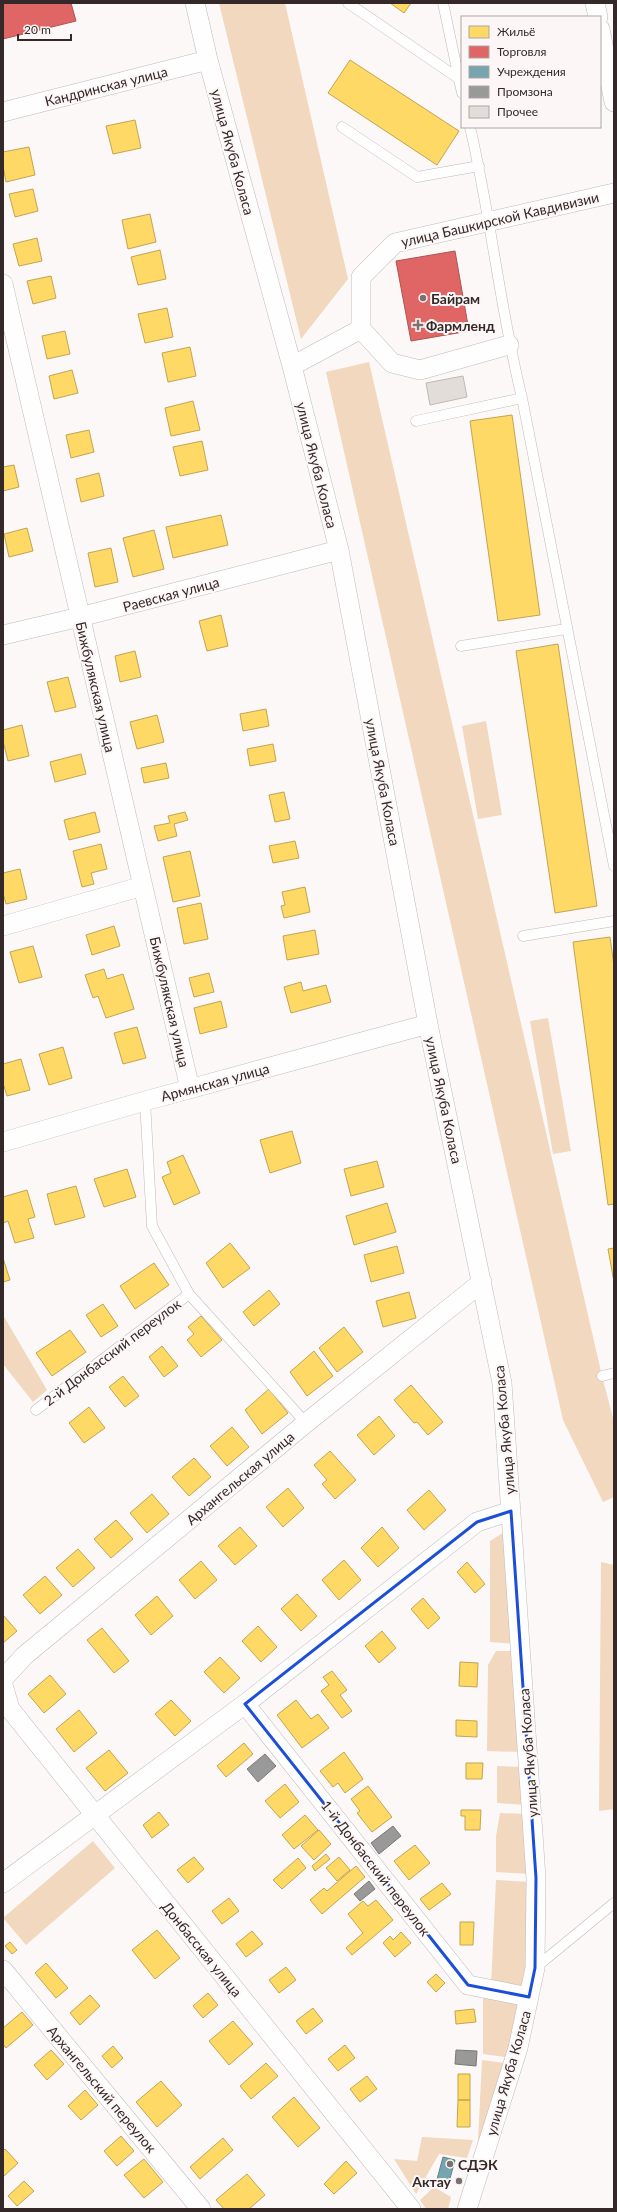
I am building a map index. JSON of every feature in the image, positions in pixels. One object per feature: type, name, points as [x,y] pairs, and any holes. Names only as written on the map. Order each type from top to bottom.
[{"type":"street","name":"улица Якуба Коласа","points":[[195,3],[208,60],[292,366],[338,550],[428,1024],[502,1383],[536,1878],[534,1968],[516,2055],[467,2209]]},
{"type":"street","points":[[595,3],[598,16]]},
{"type":"street","points":[[601,35],[614,102]]},
{"type":"street","name":"Кандринская улица","points":[[3,112],[208,60]]},
{"type":"street","name":"улица Башкирской Кавдивизии","points":[[362,328],[361,277],[395,243],[614,193]]},
{"type":"street","name":"Бижбулякская улица","points":[[4,295],[190,1089]]},
{"type":"street","points":[[292,366],[362,328],[392,363],[420,370],[509,345]]},
{"type":"street","name":"Раевская улица","points":[[3,635],[80,617],[338,550]]},
{"type":"street","points":[[3,926],[143,886]]},
{"type":"street","name":"Армянская улица","points":[[3,1142],[146,1101],[428,1024]]},
{"type":"street","name":"Архангельская улица","points":[[3,1679],[24,1656],[306,1423],[482,1282]]},
{"type":"street","points":[[3,1883],[245,1704],[477,1522],[511,1511]]},
{"type":"street","name":"Донбасская улица","points":[[3,1684],[10,1709],[94,1816],[411,2209]]},
{"type":"street","name":"1-й Донбасский переулок","points":[[245,1704],[468,1985],[529,1997]]},
{"type":"street","name":"Архангельский переулок","points":[[3,1970],[201,2209]]},
{"type":"lane","points":[[348,3],[458,78]]},
{"type":"lane","points":[[443,3],[461,89]]},
{"type":"lane","points":[[342,127],[417,177],[479,166]]},
{"type":"lane","points":[[470,128],[489,221],[509,345],[522,398],[566,629],[614,866]]},
{"type":"lane","points":[[416,421],[522,398]]},
{"type":"lane","points":[[461,646],[566,629]]},
{"type":"lane","points":[[523,936],[614,921]]},
{"type":"lane","name":"2-й Донбасский переулок","points":[[146,1101],[152,1226],[189,1294],[306,1423]]},
{"type":"lane","name":"2-й Донбасский переулок","points":[[36,1410],[189,1294]]},
{"type":"lane","points":[[602,1376],[614,1373]]},
{"type":"lane","points":[[534,1968],[614,1903]]},
{"type":"highlighted area","points":[[511,1511],[536,1878],[535,1968],[529,1997],[468,1985],[245,1704],[477,1522]]},
{"type":"shaded area","points":[[219,3],[285,3],[348,279],[301,339]]},
{"type":"shaded area","points":[[369,362],[602,1376],[614,1422],[614,1497],[603,1502],[563,1420],[326,372]]},
{"type":"shaded area","points":[[486,721],[502,815],[478,819],[462,726]]},
{"type":"shaded area","points":[[548,1018],[571,1151],[553,1154],[530,1021]]},
{"type":"shaded area","points":[[3,1315],[47,1390],[33,1402],[3,1364]]},
{"type":"shaded area","points":[[509,1529],[518,1644],[490,1642],[490,1541]]},
{"type":"shaded area","points":[[601,1562],[614,1565],[614,1809],[599,1811]]},
{"type":"shaded area","points":[[496,1651],[518,1651],[523,1752],[487,1751],[488,1665]]},
{"type":"shaded area","points":[[497,1766],[523,1767],[525,1805],[497,1803]]},
{"type":"shaded area","points":[[500,1813],[526,1814],[530,1874],[496,1872],[496,1836]]},
{"type":"shaded area","points":[[93,1841],[115,1868],[26,1945],[3,1918]]},
{"type":"shaded area","points":[[496,1880],[531,1882],[526,1993],[491,1986]]},
{"type":"shaded area","points":[[483,1989],[525,1997],[512,2058],[483,2054]]},
{"type":"shaded area","points":[[482,2060],[511,2064],[471,2172],[478,2141]]},
{"type":"shaded area","points":[[422,2137],[473,2140],[467,2158],[439,2154],[416,2194],[394,2159],[417,2161]]},
{"type":"shaded area","points":[[434,2187],[451,2197],[448,2209],[426,2209],[420,2200]]},
{"type":"building: Жильё","points":[[390,3],[411,3],[404,13]]},
{"type":"building: Жильё","points":[[350,60],[459,131],[437,165],[328,93]]},
{"type":"building: Жильё","points":[[135,120],[141,148],[113,154],[106,126]]},
{"type":"building: Жильё","points":[[29,147],[35,175],[6,182],[3,166],[3,152]]},
{"type":"building: Жильё","points":[[33,189],[38,211],[15,217],[9,194]]},
{"type":"building: Жильё","points":[[150,214],[156,242],[128,249],[122,220]]},
{"type":"building: Жильё","points":[[37,238],[42,261],[19,266],[13,244]]},
{"type":"building: Жильё","points":[[160,250],[166,279],[138,285],[131,257]]},
{"type":"building: Жильё","points":[[51,276],[56,298],[33,304],[27,281]]},
{"type":"building: Жильё","points":[[167,308],[173,337],[145,343],[138,314]]},
{"type":"building: Жильё","points":[[65,331],[70,354],[47,359],[42,336]]},
{"type":"building: Жильё","points":[[190,347],[196,376],[168,382],[162,353]]},
{"type":"building: Жильё","points":[[72,370],[78,393],[54,399],[49,376]]},
{"type":"building: Жильё","points":[[193,401],[200,430],[171,436],[165,408]]},
{"type":"building: Жильё","points":[[512,415],[540,615],[498,621],[470,421]]},
{"type":"building: Жильё","points":[[89,430],[94,452],[71,458],[66,435]]},
{"type":"building: Жильё","points":[[202,441],[208,470],[180,476],[173,447]]},
{"type":"building: Жильё","points":[[14,465],[19,487],[3,491],[3,467]]},
{"type":"building: Жильё","points":[[99,473],[104,496],[81,502],[76,479]]},
{"type":"building: Жильё","points":[[221,515],[228,545],[173,558],[166,527]]},
{"type":"building: Жильё","points":[[27,528],[33,551],[9,557],[4,534]]},
{"type":"building: Жильё","points":[[154,530],[164,569],[133,577],[123,538]]},
{"type":"building: Жильё","points":[[111,548],[118,582],[95,587],[88,553]]},
{"type":"building: Жильё","points":[[221,615],[228,646],[207,651],[199,621]]},
{"type":"building: Жильё","points":[[558,644],[597,906],[555,913],[516,651]]},
{"type":"building: Жильё","points":[[135,651],[141,677],[120,682],[115,656]]},
{"type":"building: Жильё","points":[[68,677],[76,707],[55,712],[47,682]]},
{"type":"building: Жильё","points":[[266,709],[269,726],[243,731],[240,714]]},
{"type":"building: Жильё","points":[[157,715],[164,742],[137,749],[130,722]]},
{"type":"building: Жильё","points":[[22,725],[29,756],[8,761],[3,741],[3,730]]},
{"type":"building: Жильё","points":[[273,744],[276,761],[250,766],[247,749]]},
{"type":"building: Жильё","points":[[81,754],[86,774],[55,782],[50,762]]},
{"type":"building: Жильё","points":[[166,763],[169,778],[144,783],[141,768]]},
{"type":"building: Жильё","points":[[284,792],[290,819],[275,822],[269,795]]},
{"type":"building: Жильё","points":[[95,812],[100,832],[69,840],[64,820]]},
{"type":"building: Жильё","points":[[185,812],[188,820],[174,824],[177,836],[158,841],[154,826],[170,823],[168,816]]},
{"type":"building: Жильё","points":[[295,841],[299,858],[273,863],[269,846]]},
{"type":"building: Жильё","points":[[101,844],[107,869],[91,873],[94,884],[82,887],[73,851]]},
{"type":"building: Жильё","points":[[190,851],[200,896],[173,902],[163,857]]},
{"type":"building: Жильё","points":[[20,869],[27,899],[6,904],[3,893],[3,873]]},
{"type":"building: Жильё","points":[[305,887],[310,912],[284,918],[281,906],[285,905],[282,892]]},
{"type":"building: Жильё","points":[[201,903],[208,939],[184,944],[177,908]]},
{"type":"building: Жильё","points":[[114,926],[120,946],[92,955],[86,935]]},
{"type":"building: Жильё","points":[[315,930],[319,954],[287,960],[283,936]]},
{"type":"building: Жильё","points":[[610,937],[614,966],[614,1204],[608,1205],[573,942]]},
{"type":"building: Жильё","points":[[33,946],[42,977],[19,983],[10,952]]},
{"type":"building: Жильё","points":[[104,969],[107,979],[123,974],[134,1009],[106,1018],[98,996],[93,998],[85,975]]},
{"type":"building: Жильё","points":[[209,973],[214,992],[194,997],[189,978]]},
{"type":"building: Жильё","points":[[301,982],[303,991],[326,985],[331,1002],[291,1013],[284,987]]},
{"type":"building: Жильё","points":[[221,1001],[227,1027],[200,1034],[194,1008]]},
{"type":"building: Жильё","points":[[137,1027],[146,1058],[123,1064],[114,1033]]},
{"type":"building: Жильё","points":[[63,1047],[72,1078],[49,1085],[39,1054]]},
{"type":"building: Жильё","points":[[21,1059],[30,1090],[7,1096],[3,1083],[3,1064]]},
{"type":"building: Жильё","points":[[292,1131],[301,1163],[270,1173],[260,1140]]},
{"type":"building: Жильё","points":[[183,1155],[200,1193],[174,1205],[162,1177],[171,1173],[167,1162]]},
{"type":"building: Жильё","points":[[377,1161],[384,1187],[351,1196],[344,1169]]},
{"type":"building: Жильё","points":[[127,1169],[136,1197],[104,1207],[94,1179]]},
{"type":"building: Жильё","points":[[76,1186],[85,1217],[55,1225],[47,1194]]},
{"type":"building: Жильё","points":[[27,1190],[35,1217],[28,1219],[34,1238],[15,1243],[8,1221],[3,1223],[3,1197]]},
{"type":"building: Жильё","points":[[387,1203],[396,1232],[354,1245],[346,1216]]},
{"type":"building: Жильё","points":[[230,1243],[250,1268],[223,1288],[206,1263]]},
{"type":"building: Жильё","points":[[397,1246],[404,1273],[371,1282],[364,1255]]},
{"type":"building: Жильё","points":[[614,1248],[614,1282],[608,1249]]},
{"type":"building: Жильё","points":[[3,1258],[10,1280],[3,1282]]},
{"type":"building: Жильё","points":[[154,1263],[169,1285],[135,1309],[120,1286]]},
{"type":"building: Жильё","points":[[269,1290],[280,1304],[254,1326],[243,1312]]},
{"type":"building: Жильё","points":[[409,1292],[416,1318],[383,1327],[376,1301]]},
{"type":"building: Жильё","points":[[103,1304],[118,1326],[101,1337],[86,1315]]},
{"type":"building: Жильё","points":[[201,1316],[222,1340],[201,1357],[187,1340],[194,1334],[188,1327]]},
{"type":"building: Жильё","points":[[344,1327],[363,1352],[337,1372],[319,1348]]},
{"type":"building: Жильё","points":[[70,1330],[86,1352],[52,1376],[36,1353]]},
{"type":"building: Жильё","points":[[162,1346],[178,1366],[164,1377],[149,1357]]},
{"type":"building: Жильё","points":[[314,1351],[333,1376],[307,1396],[290,1372]]},
{"type":"building: Жильё","points":[[123,1376],[139,1396],[125,1407],[109,1387]]},
{"type":"building: Жильё","points":[[411,1385],[443,1422],[428,1435],[417,1422],[414,1423],[394,1400]]},
{"type":"building: Жильё","points":[[269,1389],[288,1413],[262,1434],[245,1410]]},
{"type":"building: Жильё","points":[[89,1407],[105,1428],[84,1443],[69,1423]]},
{"type":"building: Жильё","points":[[379,1416],[395,1436],[374,1455],[357,1435]]},
{"type":"building: Жильё","points":[[232,1427],[249,1447],[227,1466],[210,1446]]},
{"type":"building: Жильё","points":[[330,1451],[356,1480],[335,1499],[322,1484],[327,1480],[314,1465]]},
{"type":"building: Жильё","points":[[194,1458],[211,1477],[189,1496],[172,1477]]},
{"type":"building: Жильё","points":[[288,1488],[304,1508],[283,1527],[266,1507]]},
{"type":"building: Жильё","points":[[429,1490],[446,1510],[424,1530],[407,1510]]},
{"type":"building: Жильё","points":[[152,1494],[169,1514],[147,1533],[130,1513]]},
{"type":"building: Жильё","points":[[116,1520],[133,1539],[111,1558],[94,1539]]},
{"type":"building: Жильё","points":[[240,1527],[257,1546],[235,1565],[218,1546]]},
{"type":"building: Жильё","points":[[382,1527],[399,1548],[378,1567],[361,1548]]},
{"type":"building: Жильё","points":[[78,1549],[95,1568],[73,1587],[56,1568]]},
{"type":"building: Жильё","points":[[344,1560],[361,1580],[339,1600],[322,1580]]},
{"type":"building: Жильё","points":[[201,1561],[217,1580],[195,1599],[179,1580]]},
{"type":"building: Жильё","points":[[467,1562],[485,1584],[475,1593],[457,1572]]},
{"type":"building: Жильё","points":[[45,1576],[62,1595],[40,1614],[23,1595]]},
{"type":"building: Жильё","points":[[297,1594],[317,1616],[301,1631],[281,1609]]},
{"type":"building: Жильё","points":[[157,1596],[173,1616],[151,1635],[135,1615]]},
{"type":"building: Жильё","points":[[423,1598],[440,1618],[428,1629],[411,1609]]},
{"type":"building: Жильё","points":[[3,1615],[17,1631],[3,1643]]},
{"type":"building: Жильё","points":[[258,1626],[277,1647],[261,1662],[242,1641]]},
{"type":"building: Жильё","points":[[102,1628],[129,1661],[114,1673],[87,1640]]},
{"type":"building: Жильё","points":[[382,1631],[396,1648],[379,1663],[365,1646]]},
{"type":"building: Жильё","points":[[220,1657],[240,1678],[224,1693],[204,1672]]},
{"type":"building: Жильё","points":[[460,1662],[478,1663],[477,1687],[459,1686]]},
{"type":"building: Жильё","points":[[332,1671],[347,1690],[340,1695],[352,1711],[342,1718],[321,1691],[329,1685],[323,1677]]},
{"type":"building: Жильё","points":[[50,1675],[66,1694],[44,1713],[28,1694]]},
{"type":"building: Жильё","points":[[171,1700],[191,1721],[175,1736],[155,1714]]},
{"type":"building: Жильё","points":[[296,1700],[311,1719],[318,1714],[329,1728],[302,1748],[277,1715]]},
{"type":"building: Жильё","points":[[79,1710],[97,1733],[74,1752],[56,1729]]},
{"type":"building: Жильё","points":[[456,1720],[477,1721],[477,1737],[456,1736]]},
{"type":"building: Жильё","points":[[244,1743],[253,1754],[226,1777],[217,1766]]},
{"type":"building: Жильё","points":[[109,1750],[128,1773],[105,1791],[86,1768]]},
{"type":"building: Жильё","points":[[344,1752],[363,1779],[345,1793],[338,1783],[333,1787],[320,1771]]},
{"type":"building: Жильё","points":[[466,1763],[483,1763],[482,1779],[466,1779]]},
{"type":"building: Жильё","points":[[285,1784],[299,1802],[280,1818],[265,1801]]},
{"type":"building: Жильё","points":[[368,1786],[392,1817],[372,1832],[357,1813],[360,1811],[351,1799]]},
{"type":"building: Жильё","points":[[461,1810],[481,1810],[480,1830],[465,1830],[465,1816],[461,1816]]},
{"type":"building: Жильё","points":[[159,1812],[169,1825],[152,1838],[143,1825]]},
{"type":"building: Жильё","points":[[305,1815],[318,1830],[294,1849],[282,1835]]},
{"type":"building: Жильё","points":[[319,1830],[331,1844],[314,1860],[301,1846]]},
{"type":"building: Жильё","points":[[415,1845],[430,1863],[409,1880],[394,1861]]},
{"type":"building: Жильё","points":[[326,1854],[330,1859],[315,1871],[312,1866]]},
{"type":"building: Жильё","points":[[194,1857],[204,1869],[188,1883],[177,1870]]},
{"type":"building: Жильё","points":[[339,1857],[350,1870],[337,1881],[326,1868]]},
{"type":"building: Жильё","points":[[298,1858],[306,1868],[282,1889],[273,1880]]},
{"type":"building: Жильё","points":[[356,1866],[365,1877],[322,1914],[310,1900],[324,1888],[327,1891]]},
{"type":"building: Жильё","points":[[442,1883],[451,1894],[429,1910],[420,1899]]},
{"type":"building: Жильё","points":[[229,1898],[239,1911],[222,1924],[212,1911]]},
{"type":"building: Жильё","points":[[376,1900],[393,1920],[352,1955],[346,1948],[363,1933],[348,1914],[363,1901],[368,1906]]},
{"type":"building: Жильё","points":[[460,1922],[474,1922],[473,1945],[460,1945]]},
{"type":"building: Жильё","points":[[157,1930],[180,1958],[155,1979],[132,1950]]},
{"type":"building: Жильё","points":[[252,1931],[263,1944],[246,1957],[236,1944]]},
{"type":"building: Жильё","points":[[401,1932],[411,1943],[395,1957],[383,1943],[390,1936],[393,1940]]},
{"type":"building: Жильё","points":[[10,1942],[17,1950],[12,1954],[5,1946]]},
{"type":"building: Жильё","points":[[46,1963],[68,1988],[56,1998],[35,1973]]},
{"type":"building: Жильё","points":[[286,1967],[296,1980],[279,1993],[269,1980]]},
{"type":"building: Жильё","points":[[436,1974],[445,1983],[436,1992],[427,1982]]},
{"type":"building: Жильё","points":[[208,1993],[218,2005],[203,2018],[193,2006]]},
{"type":"building: Жильё","points":[[90,1995],[100,2006],[80,2025],[70,2013]]},
{"type":"building: Жильё","points":[[313,2008],[323,2021],[306,2034],[296,2021]]},
{"type":"building: Жильё","points":[[474,2009],[476,2022],[456,2024],[455,2011]]},
{"type":"building: Жильё","points":[[22,2012],[33,2025],[6,2048],[3,2044],[3,2028]]},
{"type":"building: Жильё","points":[[233,2021],[253,2044],[229,2065],[209,2041]]},
{"type":"building: Жильё","points":[[345,2045],[355,2058],[338,2071],[328,2059]]},
{"type":"building: Жильё","points":[[113,2046],[123,2058],[112,2068],[102,2056]]},
{"type":"building: Жильё","points":[[51,2050],[64,2064],[47,2080],[34,2065]]},
{"type":"building: Жильё","points":[[266,2063],[278,2076],[251,2099],[240,2086]]},
{"type":"building: Жильё","points":[[458,2074],[470,2074],[470,2100],[458,2100]]},
{"type":"building: Жильё","points":[[367,2076],[377,2089],[360,2102],[350,2089]]},
{"type":"building: Жильё","points":[[161,2081],[182,2105],[157,2127],[136,2102]]},
{"type":"building: Жильё","points":[[85,2090],[98,2105],[81,2120],[68,2106]]},
{"type":"building: Жильё","points":[[294,2097],[320,2128],[298,2147],[272,2117]]},
{"type":"building: Жильё","points":[[458,2100],[470,2100],[470,2127],[457,2127]]},
{"type":"building: Жильё","points":[[121,2136],[134,2151],[117,2166],[104,2151]]},
{"type":"building: Жильё","points":[[223,2138],[233,2150],[200,2179],[190,2167]]},
{"type":"building: Жильё","points":[[5,2149],[18,2163],[3,2177],[3,2151]]},
{"type":"building: Жильё","points":[[144,2159],[163,2182],[144,2198],[124,2175]]},
{"type":"building: Жильё","points":[[346,2161],[357,2173],[334,2194],[324,2184]]},
{"type":"building: Жильё","points":[[247,2174],[265,2195],[249,2209],[224,2209],[216,2200]]},
{"type":"building: Жильё","points":[[24,2181],[34,2191],[17,2206],[8,2196]]},
{"type":"building: Торговля","points":[[3,3],[71,3],[76,21],[3,39]]},
{"type":"building: Торговля","points":[[455,251],[469,331],[411,341],[396,261]]},
{"type":"building: Учреждения","points":[[443,2157],[455,2160],[448,2186],[436,2183]]},
{"type":"building: Промзона","points":[[265,1754],[276,1766],[258,1782],[247,1769]]},
{"type":"building: Промзона","points":[[393,1826],[401,1836],[379,1854],[371,1843]]},
{"type":"building: Промзона","points":[[369,1881],[375,1889],[360,1901],[354,1894]]},
{"type":"building: Промзона","points":[[456,2050],[477,2051],[476,2066],[455,2064]]},
{"type":"building: Прочее","points":[[463,376],[467,397],[430,405],[426,383]]},
{"type":"place","name":"Байрам","points":[[423,298]]},
{"type":"place","name":"Фармленд","points":[[418,325]]},
{"type":"place","name":"СДЭК","points":[[450,2164]]},
{"type":"place","name":"Актау","points":[[459,2181]]}]
